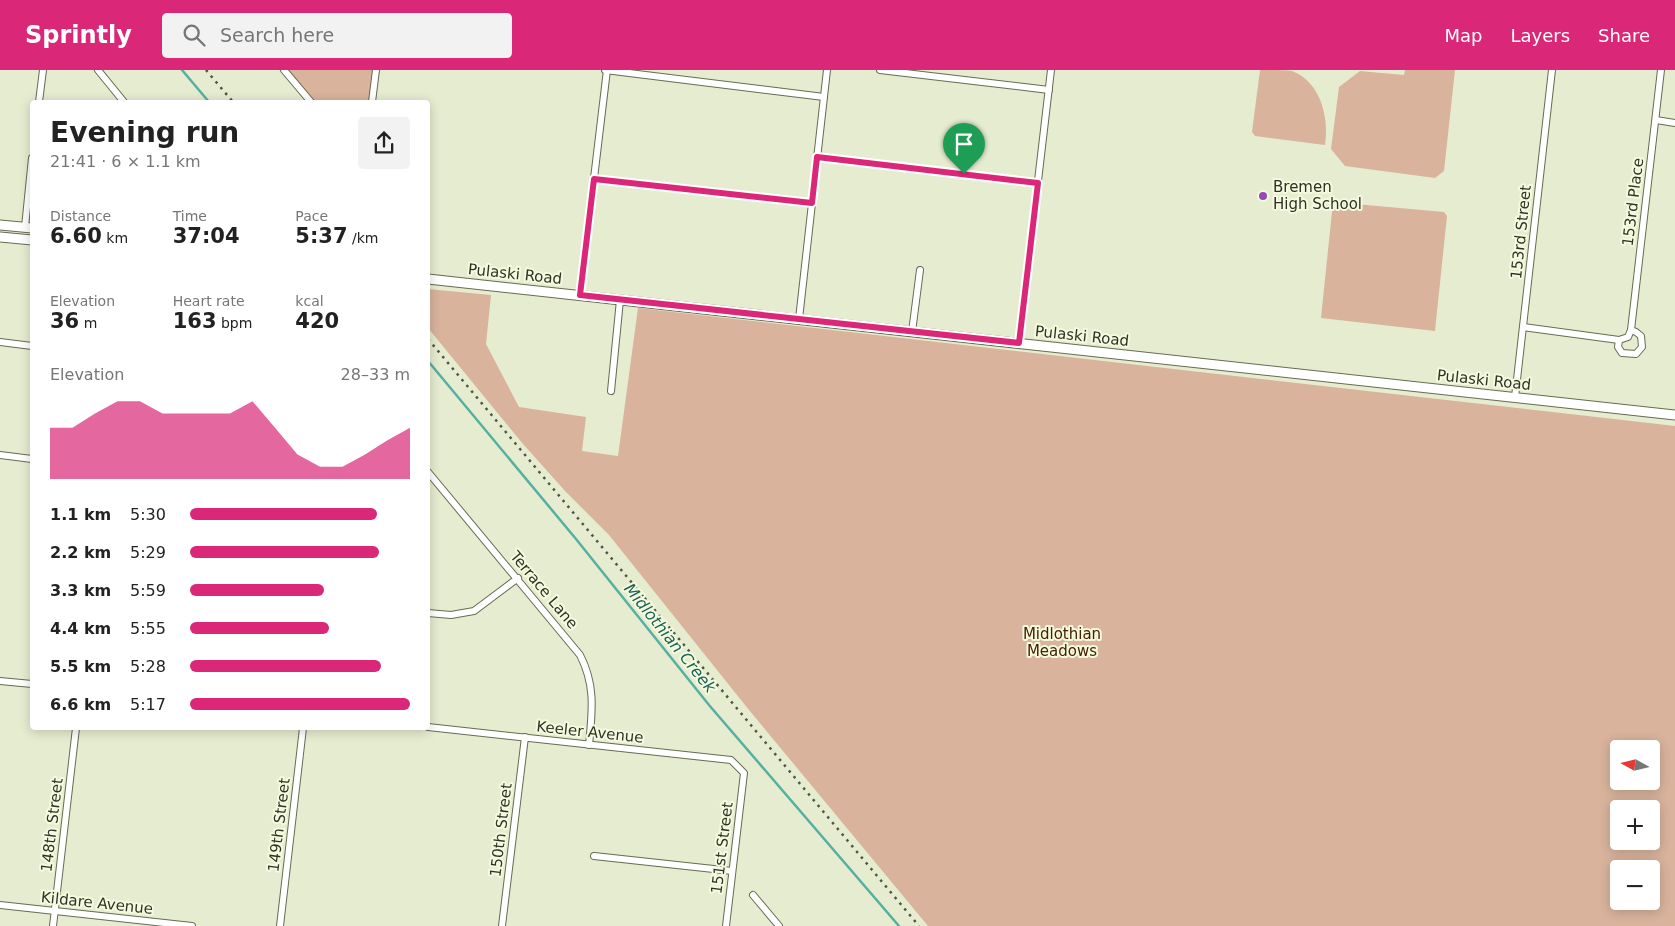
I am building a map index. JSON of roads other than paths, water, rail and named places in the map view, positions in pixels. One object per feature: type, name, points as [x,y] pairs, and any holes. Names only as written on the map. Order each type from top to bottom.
[{"type":"main road","points":[[0,224],[28,228]]},
{"type":"main road","points":[[0,237],[30,240]]},
{"type":"main road","name":"Pulaski Road","points":[[430,279],[1674,415]]},
{"type":"street","points":[[39,100],[43,70]]},
{"type":"street","points":[[98,70],[122,100]]},
{"type":"street","points":[[284,70],[309,100]]},
{"type":"street","points":[[372,100],[376,70]]},
{"type":"street","points":[[580,295],[606,70],[824,97]]},
{"type":"street","points":[[799,319],[827,70]]},
{"type":"street","points":[[880,70],[1048,90]]},
{"type":"street","points":[[1019,343],[1051,70]]},
{"type":"street","name":"153rd Street","points":[[1515,397],[1552,70]]},
{"type":"street","name":"153rd Place","points":[[1629,333],[1661,70]]},
{"type":"street","points":[[1656,120],[1675,122]]},
{"type":"street","points":[[817,157],[1038,183]]},
{"type":"street","points":[[594,179],[812,203]]},
{"type":"street","points":[[28,228],[30,193]]},
{"type":"street","points":[[912,332],[920,270]]},
{"type":"street","points":[[611,391],[620,300]]},
{"type":"street","points":[[1523,327],[1619,340],[1629,333],[1636,332],[1641,336],[1642,347],[1636,354],[1622,352],[1618,347],[1619,340]]},
{"type":"street","points":[[0,342],[30,346]]},
{"type":"street","points":[[0,455],[30,458]]},
{"type":"street","name":"Terrace Lane","points":[[430,474],[580,655],[588,669],[592,702],[589,745]]},
{"type":"street","points":[[430,613],[451,615],[474,611],[518,578]]},
{"type":"street","points":[[0,681],[30,684]]},
{"type":"street","name":"Keeler Avenue","points":[[430,727],[732,760],[744,773]]},
{"type":"street","name":"148th Street","points":[[53,926],[76,730]]},
{"type":"street","name":"149th Street","points":[[280,926],[303,730]]},
{"type":"street","name":"150th Street","points":[[502,926],[525,737]]},
{"type":"street","name":"151st Street","points":[[726,926],[744,773]]},
{"type":"street","points":[[594,856],[732,871]]},
{"type":"street","points":[[753,895],[779,926]]},
{"type":"street","name":"Kildare Avenue","points":[[0,905],[192,926]]},
{"type":"waterway","name":"Midlothian Creek","points":[[182,70],[207,100]]},
{"type":"waterway","name":"Midlothian Creek","points":[[430,363],[576,539],[709,705],[899,926]]},
{"type":"railway","points":[[206,70],[231,100]]},
{"type":"railway","points":[[430,341],[919,926]]},
{"type":"place","name":"Bremen High School","points":[[1263,196]]},
{"type":"park label","name":"Midlothian Meadows","points":[[1062,642]]}]
